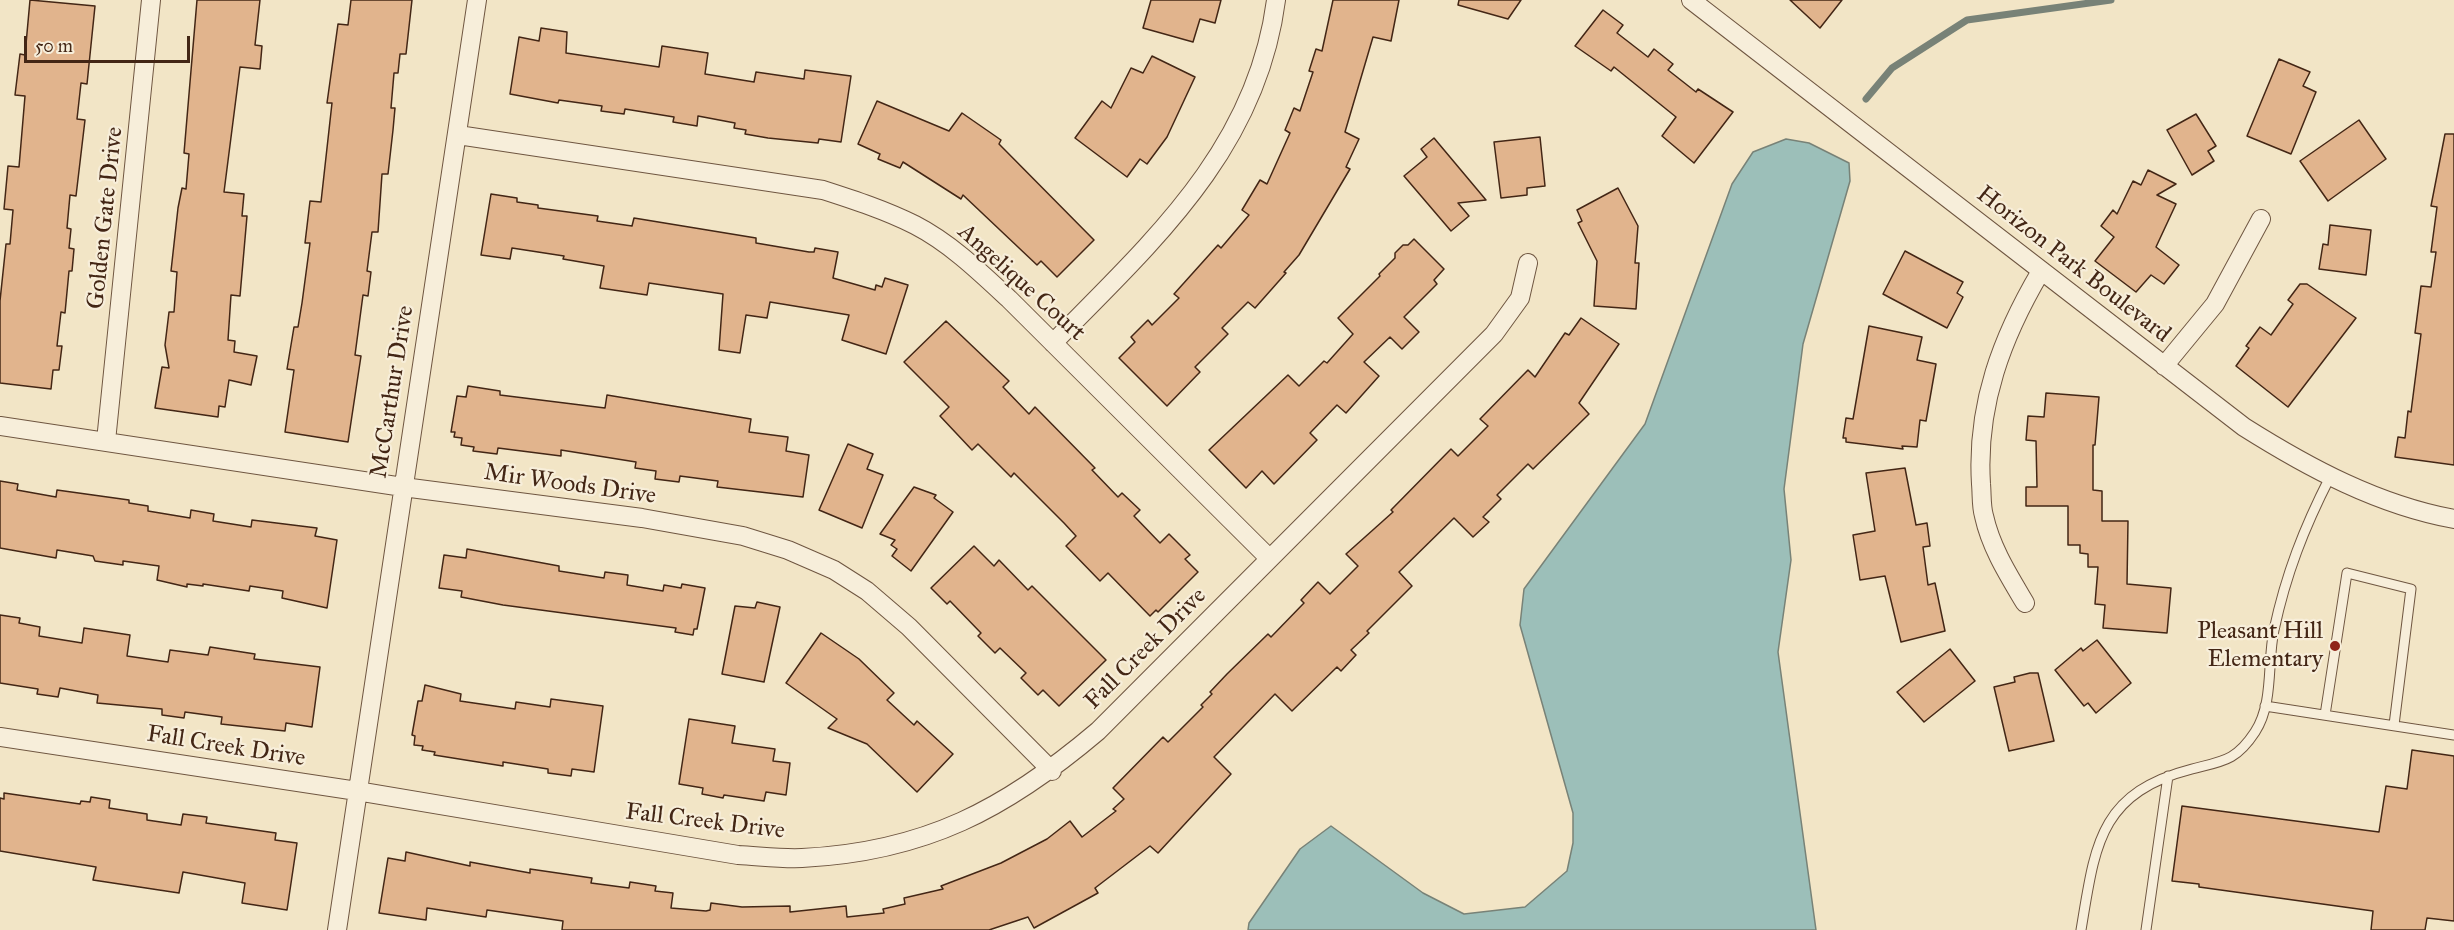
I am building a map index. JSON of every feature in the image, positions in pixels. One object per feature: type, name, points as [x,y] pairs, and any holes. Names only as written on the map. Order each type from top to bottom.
[{"type":"street","name":"Golden Gate Drive","points":[[106,441],[152,0]]},
{"type":"street","name":"McCarthur Drive","points":[[337,930],[477,0]]},
{"type":"street","points":[[1053,343],[1157,238],[1190,199],[1220,155],[1263,62],[1276,0]]},
{"type":"street","name":"Horizon Park Boulevard","points":[[1691,0],[2244,426],[2330,477],[2385,500],[2454,519]]},
{"type":"street","name":"Angelique Court","points":[[458,135],[823,190],[876,207],[916,225],[977,269],[1269,558]]},
{"type":"street","points":[[2164,366],[2215,304],[2261,219]]},
{"type":"street","name":"Fall Creek Drive","points":[[0,737],[357,791],[738,855],[802,858],[903,843],[951,828],[996,806],[1052,771],[1098,731],[1494,334],[1520,298],[1528,263]]},
{"type":"street","points":[[2025,603],[2001,562],[1984,516],[1980,460],[1986,402],[1997,358],[2016,313],[2041,271]]},
{"type":"street","name":"Mir Woods Drive","points":[[0,426],[403,487],[642,518],[743,537],[788,550],[834,570],[867,591],[909,627],[1052,771]]},
{"type":"lane","points":[[2081,930],[2098,845],[2112,818],[2132,793],[2168,776],[2222,763],[2240,751],[2256,730],[2265,706],[2273,633],[2285,581],[2302,534],[2330,477]]},
{"type":"lane","points":[[2325,716],[2347,573],[2411,589],[2394,725]]},
{"type":"lane","points":[[2265,706],[2454,735]]},
{"type":"lane","points":[[2146,930],[2168,776]]},
{"type":"water","points":[[1786,139],[1809,143],[1849,163],[1850,181],[1803,344],[1784,489],[1791,560],[1778,652],[1816,930],[1248,930],[1249,923],[1300,849],[1331,826],[1423,893],[1464,914],[1525,907],[1567,871],[1573,843],[1573,813],[1520,625],[1524,589],[1645,424],[1732,184],[1753,152]]},
{"type":"building","points":[[30,0],[95,6],[87,84],[81,83],[77,119],[85,120],[76,196],[70,195],[67,228],[71,229],[69,248],[74,249],[72,271],[69,271],[65,313],[61,312],[57,346],[62,346],[59,370],[53,370],[51,389],[0,383],[0,301],[6,244],[10,244],[13,210],[4,209],[8,166],[19,167],[25,96],[15,95],[20,54],[25,55]]},
{"type":"building","points":[[197,0],[260,0],[255,45],[262,46],[260,69],[240,67],[224,192],[244,194],[242,216],[247,216],[240,296],[231,295],[228,340],[235,341],[234,352],[257,356],[251,385],[229,380],[225,407],[219,406],[218,417],[155,408],[162,367],[169,368],[165,345],[169,312],[174,312],[177,272],[171,271],[178,208],[182,188],[186,189],[189,154],[184,153]]},
{"type":"building","points":[[351,0],[412,0],[406,54],[400,54],[398,73],[394,73],[391,108],[395,108],[388,174],[382,174],[378,232],[372,232],[367,271],[371,272],[368,296],[363,295],[355,355],[361,356],[348,442],[285,432],[294,370],[287,369],[294,327],[298,327],[302,303],[310,243],[305,243],[310,201],[321,202],[332,103],[327,103],[338,24],[348,25]]},
{"type":"building","points":[[1151,0],[1221,0],[1215,23],[1200,19],[1193,42],[1143,28]]},
{"type":"building","points":[[1333,0],[1399,0],[1391,41],[1373,37],[1345,132],[1359,139],[1346,167],[1350,169],[1299,255],[1284,272],[1286,273],[1255,308],[1248,302],[1222,328],[1228,334],[1195,367],[1200,372],[1167,406],[1119,358],[1135,342],[1131,337],[1148,320],[1152,325],[1179,298],[1174,294],[1218,245],[1221,248],[1249,215],[1242,210],[1260,180],[1267,184],[1290,133],[1285,130],[1294,108],[1300,111],[1313,72],[1309,71],[1316,49],[1322,51]]},
{"type":"building","points":[[1459,0],[1521,0],[1508,19],[1458,5]]},
{"type":"building","points":[[1790,0],[1842,0],[1820,28]]},
{"type":"building","points":[[1603,10],[1623,25],[1617,33],[1648,57],[1654,49],[1673,64],[1668,70],[1696,92],[1698,89],[1733,112],[1694,163],[1662,136],[1676,117],[1614,67],[1611,71],[1575,46]]},
{"type":"building","points":[[541,28],[567,32],[566,53],[659,67],[662,46],[708,53],[705,74],[754,82],[756,72],[804,79],[805,70],[851,76],[841,142],[819,139],[818,143],[768,138],[745,134],[746,130],[734,128],[735,123],[698,116],[697,126],[673,122],[674,117],[625,109],[624,114],[601,111],[602,106],[559,100],[558,103],[510,94],[519,37],[539,41]]},
{"type":"building","points":[[1152,56],[1195,77],[1167,137],[1147,164],[1140,159],[1127,177],[1075,138],[1102,101],[1111,108],[1131,68],[1143,73]]},
{"type":"building","points":[[2279,59],[2310,72],[2303,86],[2316,92],[2291,154],[2247,136]]},
{"type":"building","points":[[877,101],[949,131],[962,113],[1001,140],[999,144],[1094,240],[1057,277],[1041,261],[1037,265],[963,195],[961,199],[903,162],[900,168],[878,159],[880,154],[858,144]]},
{"type":"building","points":[[2196,114],[2216,146],[2208,151],[2214,161],[2192,175],[2167,130]]},
{"type":"building","points":[[2359,120],[2386,159],[2328,201],[2300,161]]},
{"type":"building","points":[[2445,134],[2454,134],[2454,465],[2395,457],[2398,437],[2405,438],[2408,411],[2411,412],[2421,334],[2415,333],[2421,286],[2431,287],[2436,252],[2431,252],[2437,207],[2431,206]]},
{"type":"building","points":[[1540,137],[1545,186],[1527,188],[1527,195],[1501,198],[1494,142]]},
{"type":"building","points":[[1434,138],[1486,200],[1458,203],[1469,216],[1451,231],[1404,176],[1427,157],[1421,149]]},
{"type":"building","points":[[2148,170],[2176,184],[2157,195],[2176,204],[2156,247],[2179,265],[2164,284],[2151,275],[2136,292],[2095,261],[2114,237],[2101,226],[2113,210],[2117,214],[2133,181],[2141,185]]},
{"type":"building","points":[[1618,188],[1638,226],[1635,263],[1639,263],[1636,309],[1594,306],[1597,261],[1578,223],[1582,221],[1577,210]]},
{"type":"building","points":[[491,194],[517,198],[517,202],[538,205],[538,208],[598,216],[597,221],[632,226],[634,218],[756,238],[756,243],[809,252],[814,252],[815,248],[838,252],[833,278],[875,290],[876,285],[882,287],[885,278],[908,285],[886,354],[842,340],[849,315],[770,302],[767,318],[746,315],[740,353],[719,350],[723,294],[649,283],[647,295],[600,288],[604,266],[563,259],[564,256],[512,248],[510,259],[481,255]]},
{"type":"building","points":[[2330,225],[2371,230],[2366,275],[2319,269],[2323,244],[2328,245]]},
{"type":"building","points":[[1414,239],[1444,269],[1434,280],[1437,284],[1404,317],[1419,332],[1402,349],[1390,337],[1364,362],[1379,376],[1346,413],[1337,405],[1310,433],[1317,440],[1274,484],[1262,471],[1246,488],[1209,450],[1288,375],[1299,386],[1324,361],[1327,363],[1353,334],[1338,318],[1380,276],[1379,274],[1395,258],[1395,253]]},
{"type":"building","points":[[1905,251],[1963,282],[1957,293],[1963,297],[1947,328],[1883,294]]},
{"type":"building","points":[[2300,284],[2307,284],[2356,318],[2288,407],[2236,366],[2249,348],[2246,346],[2260,327],[2271,335],[2293,304],[2288,300]]},
{"type":"building","points":[[1581,318],[1619,344],[1579,403],[1589,414],[1533,469],[1528,464],[1497,495],[1501,499],[1483,517],[1489,522],[1473,537],[1454,518],[1399,572],[1412,586],[1351,650],[1356,655],[1341,671],[1337,667],[1292,711],[1275,694],[1214,757],[1231,774],[1158,853],[1150,846],[1095,888],[1098,893],[1034,928],[1028,917],[989,930],[562,930],[563,921],[487,910],[486,917],[427,908],[426,920],[379,913],[388,858],[405,861],[406,852],[470,866],[470,862],[530,873],[530,869],[592,878],[591,883],[629,888],[630,882],[656,886],[655,891],[673,893],[671,908],[706,911],[710,910],[711,903],[742,907],[790,906],[790,912],[846,906],[847,917],[884,913],[883,909],[905,904],[904,898],[943,889],[941,886],[1001,863],[1047,839],[1070,821],[1082,837],[1116,811],[1113,809],[1124,799],[1113,788],[1163,737],[1168,742],[1203,707],[1201,705],[1212,694],[1210,692],[1268,634],[1271,637],[1304,603],[1301,600],[1318,582],[1330,594],[1358,566],[1346,554],[1393,512],[1391,510],[1451,449],[1458,456],[1488,426],[1480,419],[1528,370],[1535,377],[1565,333],[1569,335]]},
{"type":"building","points":[[946,321],[1009,381],[1003,387],[1029,414],[1035,407],[1095,468],[1092,470],[1118,497],[1122,493],[1140,510],[1134,516],[1160,543],[1169,534],[1190,555],[1185,559],[1198,572],[1158,612],[1156,610],[1150,616],[1108,573],[1100,581],[1066,546],[1076,536],[1064,523],[1014,473],[1011,477],[978,444],[972,450],[940,416],[949,407],[904,362]]},
{"type":"building","points":[[1869,326],[1922,337],[1917,360],[1936,364],[1926,421],[1920,420],[1917,447],[1902,446],[1903,449],[1846,442],[1846,438],[1843,438],[1846,418],[1853,419]]},
{"type":"building","points":[[468,386],[500,391],[500,395],[605,408],[607,395],[751,419],[749,432],[788,437],[786,451],[809,455],[803,497],[717,487],[718,481],[680,476],[679,482],[655,479],[656,471],[635,468],[636,462],[561,450],[561,456],[498,448],[497,454],[473,451],[474,447],[461,445],[462,438],[454,437],[455,432],[451,432],[457,396],[466,397]]},
{"type":"building","points":[[2046,393],[2099,397],[2095,445],[2093,445],[2093,490],[2102,491],[2102,521],[2128,521],[2127,584],[2171,588],[2167,633],[2103,628],[2105,605],[2095,604],[2098,567],[2088,567],[2088,554],[2080,553],[2080,545],[2068,545],[2068,506],[2026,506],[2026,487],[2037,487],[2036,441],[2026,440],[2028,416],[2044,417]]},
{"type":"building","points":[[848,444],[873,454],[867,469],[883,475],[862,528],[819,510]]},
{"type":"building","points":[[1905,468],[1916,525],[1927,523],[1930,546],[1923,547],[1928,585],[1935,583],[1945,631],[1901,642],[1885,576],[1860,580],[1853,535],[1875,531],[1866,473]]},
{"type":"building","points":[[0,481],[18,484],[17,490],[56,497],[57,490],[129,500],[129,503],[148,506],[148,511],[190,518],[191,510],[214,514],[213,521],[251,527],[252,520],[317,528],[315,536],[337,540],[327,608],[282,598],[283,591],[250,586],[249,591],[203,584],[203,586],[187,584],[187,587],[157,580],[159,566],[123,561],[123,565],[95,561],[93,556],[57,550],[56,558],[0,548]]},
{"type":"building","points":[[914,487],[936,495],[934,498],[953,512],[911,571],[892,556],[897,549],[891,545],[895,540],[880,534]]},
{"type":"building","points":[[974,546],[994,566],[999,560],[1028,590],[1032,586],[1106,660],[1059,706],[1043,690],[1038,695],[1021,678],[1026,673],[1000,648],[995,653],[978,636],[981,633],[950,601],[947,604],[931,588]]},
{"type":"building","points":[[467,549],[559,566],[559,571],[604,578],[605,572],[628,575],[627,585],[663,591],[664,585],[681,588],[682,584],[705,588],[697,629],[694,629],[693,635],[675,632],[676,628],[503,605],[461,597],[462,591],[439,588],[444,555],[466,558]]},
{"type":"building","points":[[757,602],[780,607],[764,682],[722,674],[735,606],[755,608]]},
{"type":"building","points":[[0,615],[20,618],[19,623],[40,627],[39,636],[82,643],[84,628],[130,635],[127,656],[168,662],[170,650],[208,655],[210,647],[255,654],[254,659],[320,667],[312,727],[286,723],[285,731],[221,724],[222,717],[185,712],[184,718],[162,715],[162,709],[97,703],[98,695],[60,688],[58,697],[37,694],[38,689],[0,683]]},
{"type":"building","points":[[821,633],[859,659],[894,693],[887,700],[914,725],[917,721],[953,754],[917,792],[867,744],[828,728],[837,719],[786,683]]},
{"type":"building","points":[[2097,640],[2131,683],[2096,713],[2088,703],[2084,706],[2055,670],[2081,648],[2083,651]]},
{"type":"building","points":[[1950,649],[1975,681],[1924,722],[1897,692]]},
{"type":"building","points":[[2038,673],[2054,741],[2009,751],[1994,687],[2015,682],[2014,677]]},
{"type":"building","points":[[425,685],[461,694],[460,701],[515,709],[516,702],[550,707],[551,699],[603,706],[594,772],[572,769],[571,776],[548,773],[548,769],[503,762],[503,766],[434,755],[435,752],[422,750],[423,746],[414,745],[415,736],[412,735],[418,701],[422,701]]},
{"type":"building","points":[[689,719],[735,726],[732,743],[775,749],[773,761],[790,763],[786,795],[766,792],[764,801],[724,795],[723,798],[702,794],[703,788],[679,784]]},
{"type":"building","points":[[2412,750],[2454,756],[2454,921],[2427,918],[2425,930],[2371,930],[2373,911],[2199,887],[2199,884],[2172,881],[2182,806],[2379,832],[2386,786],[2407,789]]},
{"type":"building","points":[[4,793],[80,804],[81,801],[90,802],[91,797],[110,800],[109,808],[147,814],[147,820],[181,825],[183,814],[207,817],[206,823],[276,833],[275,840],[297,843],[287,910],[242,903],[245,883],[183,872],[179,893],[93,880],[96,867],[0,851],[0,798],[4,799]]},
{"type":"waterway","points":[[1866,99],[1892,68],[1967,20],[2111,0]]},
{"type":"place","name":"Pleasant Hill Elementary","points":[[2335,646]]}]
